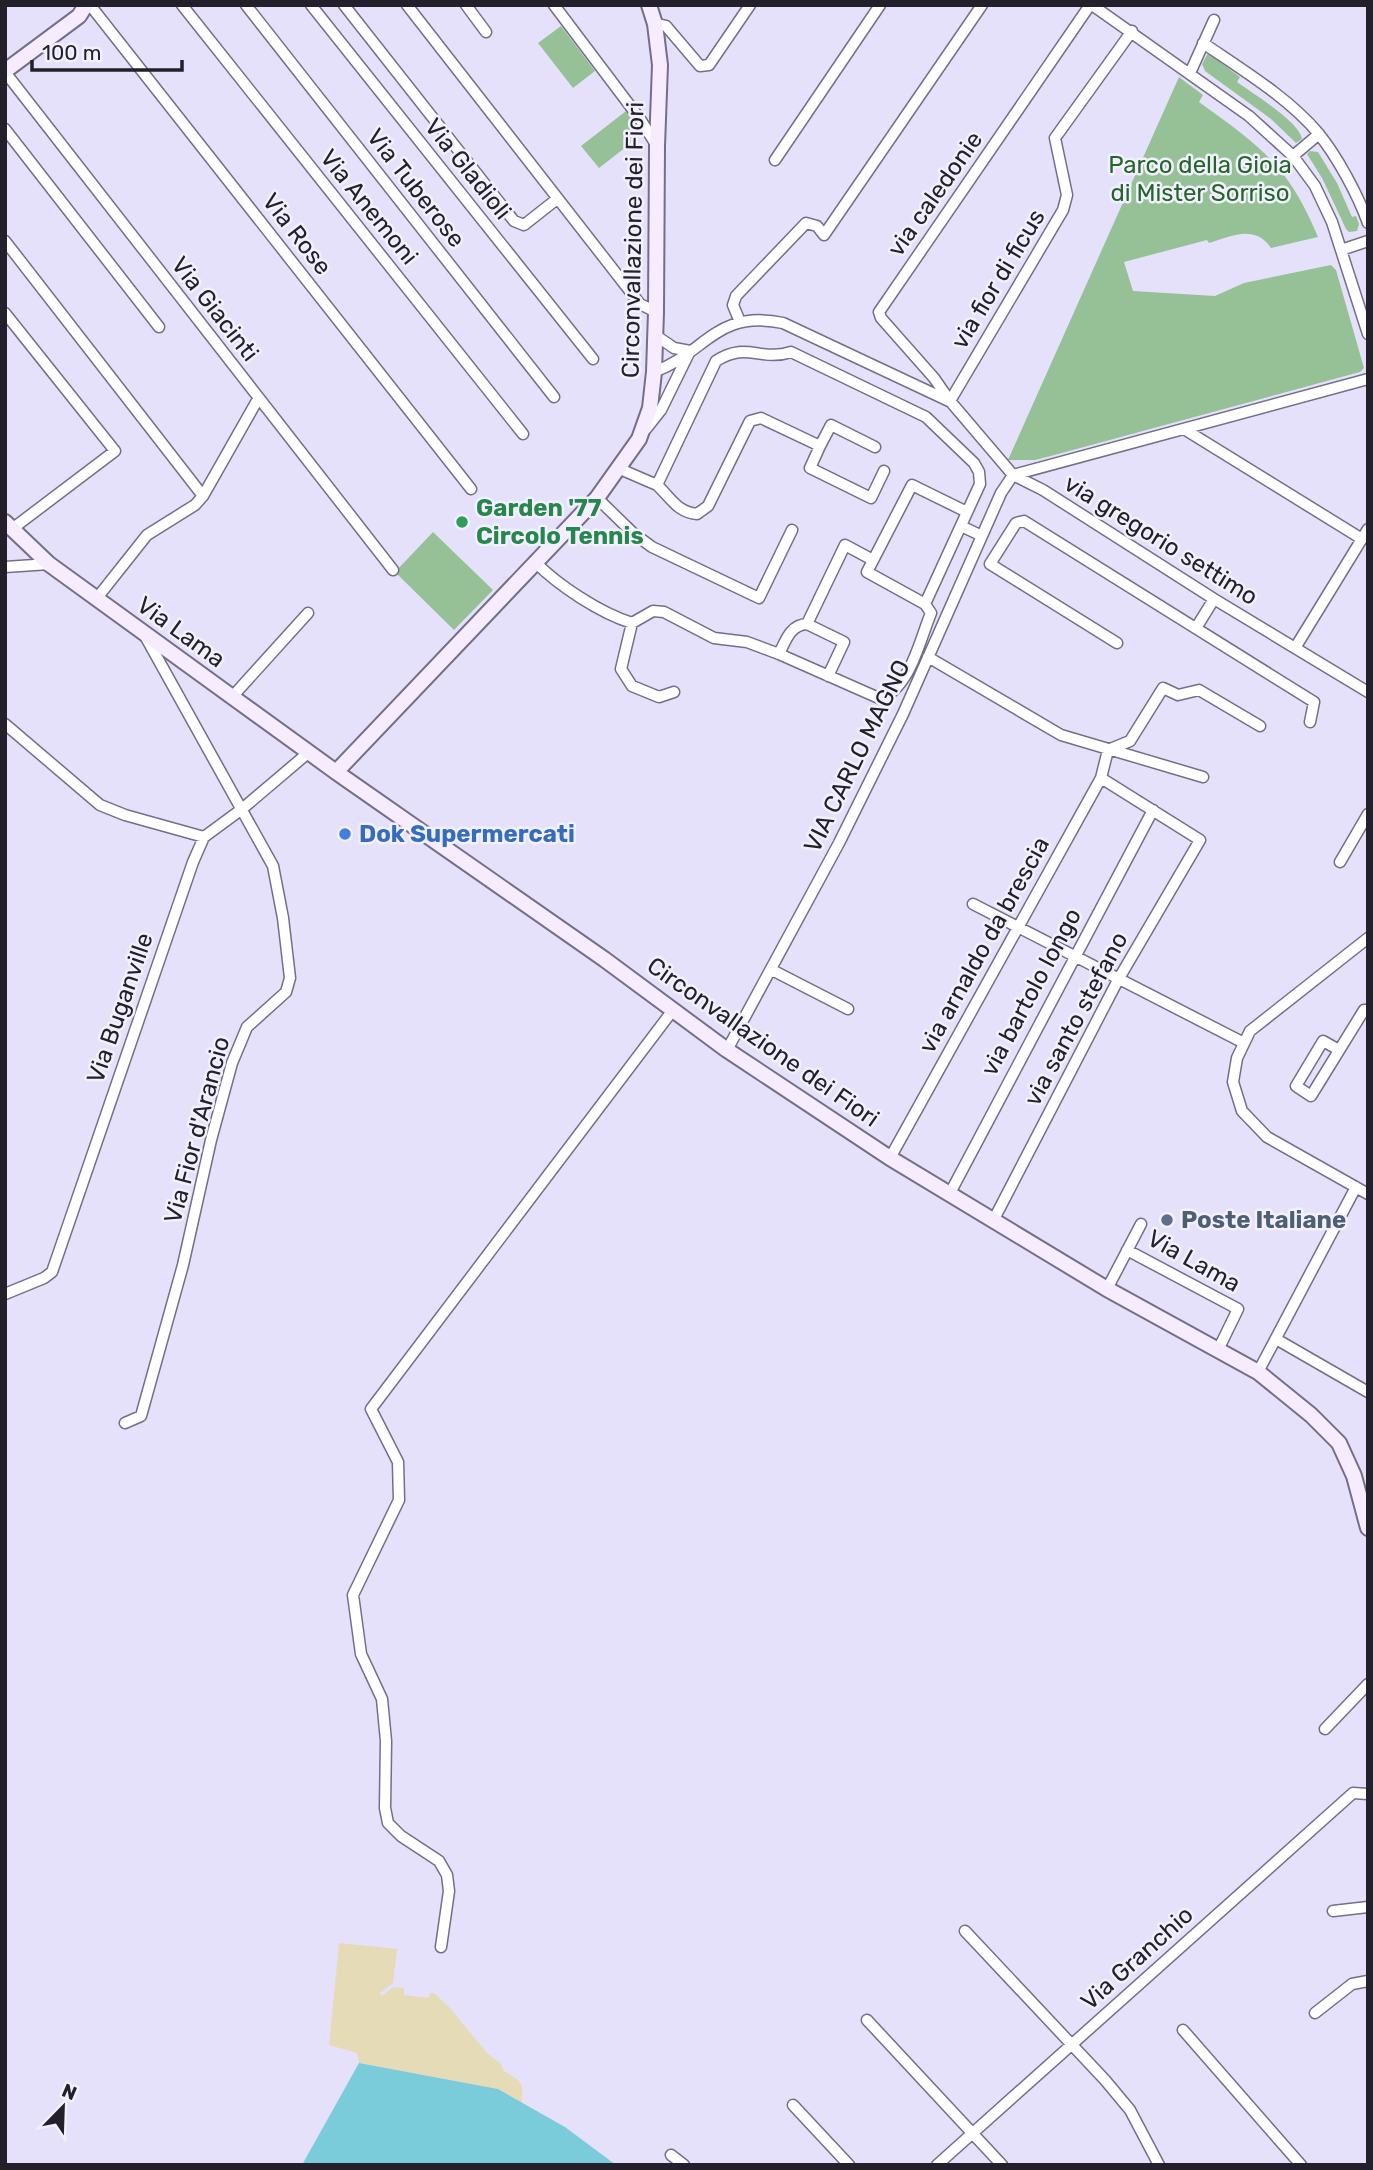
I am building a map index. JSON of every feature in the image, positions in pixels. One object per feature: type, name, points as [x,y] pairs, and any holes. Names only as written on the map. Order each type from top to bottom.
[{"type":"street","points":[[5,71],[79,16],[88,5]]},
{"type":"street","name":"Via Rose","points":[[88,5],[471,489]]},
{"type":"street","name":"Via Anemoni","points":[[182,5],[523,434]]},
{"type":"street","name":"Via Tuberose","points":[[246,5],[554,397]]},
{"type":"street","name":"Via Gladioli","points":[[311,5],[593,359]]},
{"type":"street","points":[[344,5],[514,221],[524,225],[557,199]]},
{"type":"street","points":[[407,5],[640,304],[656,312]]},
{"type":"street","points":[[466,5],[486,32]]},
{"type":"street","points":[[554,5],[657,146]]},
{"type":"street","name":"Circonvallazione dei Fiori","points":[[649,5],[656,24],[660,65],[656,312],[650,408],[639,439],[597,498],[336,772],[604,959],[727,1050],[890,1158],[1107,1289],[1258,1372],[1311,1415],[1339,1443],[1354,1476],[1368,1528]]},
{"type":"street","points":[[656,24],[666,26],[700,66],[704,67],[709,65],[750,5]]},
{"type":"street","points":[[775,160],[880,5]]},
{"type":"street","points":[[740,322],[733,305],[736,296],[806,223],[812,224],[824,235],[982,5]]},
{"type":"street","points":[[1094,6],[1249,116],[1293,156],[1315,186],[1332,222],[1368,334]]},
{"type":"street","name":"via caledonie","points":[[950,401],[934,378],[881,318],[879,312],[1094,6]]},
{"type":"street","points":[[1190,73],[1214,20]]},
{"type":"street","name":"via fior di ficus","points":[[950,401],[1063,210],[1066,195],[1055,138],[1132,31]]},
{"type":"street","points":[[1203,43],[1298,113],[1319,134],[1368,223]]},
{"type":"street","name":"Via Giacinti","points":[[5,71],[393,570]]},
{"type":"street","points":[[5,129],[159,327]]},
{"type":"street","points":[[1293,156],[1319,134]]},
{"type":"street","points":[[5,241],[203,496]]},
{"type":"street","points":[[1341,250],[1368,241]]},
{"type":"street","points":[[5,313],[116,451],[9,526]]},
{"type":"street","points":[[654,372],[674,365],[711,334],[740,322],[762,319],[783,323],[950,401]]},
{"type":"street","points":[[655,335],[674,348],[690,351]]},
{"type":"street","points":[[639,439],[661,410],[690,351]]},
{"type":"street","points":[[657,485],[716,361],[730,352],[751,351],[765,356],[790,352],[926,417],[974,463],[979,472],[980,484],[925,604]]},
{"type":"street","points":[[1013,475],[1368,379]]},
{"type":"street","points":[[97,598],[147,535],[195,505],[203,496],[258,399]]},
{"type":"street","name":"via gregorio settimo","points":[[950,401],[1013,475],[1043,490],[1214,599],[1368,692]]},
{"type":"street","points":[[620,469],[657,485],[674,506],[697,514],[709,506],[750,421],[761,418],[820,446]]},
{"type":"street","points":[[875,447],[831,425],[810,468],[871,498],[884,471]]},
{"type":"street","points":[[1184,429],[1362,539]]},
{"type":"street","name":"VIA CARLO MAGNO","points":[[727,1050],[839,843],[919,678],[1001,494],[1013,475]]},
{"type":"street","points":[[674,692],[659,697],[632,687],[621,669],[632,623],[653,611],[664,612],[714,638],[747,642],[779,654],[881,699],[892,694],[901,684],[931,613],[925,604],[867,572],[912,485],[967,512]]},
{"type":"street","points":[[597,498],[633,533],[652,547],[760,598],[792,530]]},
{"type":"street","points":[[990,564],[1016,523],[1024,521],[1314,702],[1310,722]]},
{"type":"street","name":"Via Lama","points":[[9,526],[49,564],[336,772]]},
{"type":"street","points":[[961,526],[982,536]]},
{"type":"street","points":[[1295,648],[1368,529]]},
{"type":"street","points":[[807,624],[845,545],[873,559]]},
{"type":"street","points":[[974,555],[1117,643]]},
{"type":"street","points":[[535,562],[573,592],[632,623]]},
{"type":"street","points":[[5,567],[49,564]]},
{"type":"street","points":[[1196,628],[1214,599]]},
{"type":"street","points":[[232,697],[308,613]]},
{"type":"street","points":[[779,654],[791,630],[798,624],[807,624],[844,642],[828,676]]},
{"type":"street","name":"Via Fior d'Arancio","points":[[125,1423],[141,1416],[183,1265],[211,1140],[232,1063],[247,1027],[280,999],[288,986],[289,969],[276,875],[268,856],[144,632]]},
{"type":"street","points":[[928,657],[1061,735],[1203,776]]},
{"type":"street","points":[[906,673],[919,678]]},
{"type":"street","points":[[1108,750],[1130,741],[1163,688],[1178,695],[1199,690],[1259,726]]},
{"type":"street","points":[[5,724],[100,805],[125,815],[204,837],[242,809],[308,752]]},
{"type":"street","name":"via arnaldo da brescia","points":[[890,1158],[1101,778],[1108,750]]},
{"type":"street","points":[[1101,778],[1153,810]]},
{"type":"street","name":"via santo stefano","points":[[993,1221],[1118,980],[1200,840],[1153,810]]},
{"type":"street","name":"via bartolo longo","points":[[949,1195],[1153,810]]},
{"type":"street","points":[[1340,862],[1368,814]]},
{"type":"street","name":"Via Buganville","points":[[5,1294],[52,1272],[188,875],[204,837]]},
{"type":"street","points":[[973,904],[1244,1044]]},
{"type":"street","points":[[1365,944],[1250,1031],[1237,1058],[1233,1082],[1242,1111],[1267,1137],[1368,1194]]},
{"type":"street","points":[[772,970],[848,1009]]},
{"type":"street","points":[[441,1947],[449,1891],[447,1875],[439,1861],[401,1836],[388,1823],[385,1808],[386,1741],[382,1699],[361,1654],[352,1595],[399,1500],[398,1462],[370,1409],[673,1010]]},
{"type":"street","points":[[1339,1050],[1323,1041],[1296,1086],[1311,1096],[1364,1010],[1368,1010]]},
{"type":"street","points":[[1258,1372],[1356,1187]]},
{"type":"street","name":"Via Lama","points":[[1107,1289],[1141,1224]]},
{"type":"street","name":"Via Lama","points":[[1127,1251],[1238,1309],[1218,1350]]},
{"type":"street","points":[[1276,1339],[1368,1392]]},
{"type":"street","points":[[1325,1729],[1368,1684]]},
{"type":"street","name":"Via Granchio","points":[[937,2165],[1353,1793],[1368,1794]]},
{"type":"street","points":[[1334,1911],[1368,1907]]},
{"type":"street","points":[[965,1931],[1130,2110],[1158,2165]]},
{"type":"street","points":[[1315,2013],[1352,1984],[1368,1981]]},
{"type":"street","points":[[867,2020],[1002,2165]]},
{"type":"street","points":[[1183,2029],[1301,2165]]},
{"type":"street","points":[[793,2105],[849,2165]]},
{"type":"street","points":[[671,2155],[684,2165]]},
{"type":"green space","points":[[561,26],[595,71],[573,88],[538,43]]},
{"type":"green space","points":[[1208,53],[1240,77],[1237,82],[1285,116],[1302,139],[1296,143],[1271,119],[1205,71],[1202,64]]},
{"type":"green space","name":"Parco della Gioia di Mister Sorriso","points":[[1179,77],[1203,95],[1199,102],[1256,145],[1270,159],[1295,192],[1318,237],[1271,248],[1258,236],[1242,234],[1209,243],[1207,240],[1124,262],[1133,291],[1215,296],[1244,283],[1331,265],[1336,270],[1364,368],[1360,372],[1047,457],[1008,460]]},
{"type":"green space","points":[[626,111],[644,133],[599,168],[581,146]]},
{"type":"green space","points":[[1310,151],[1318,152],[1337,183],[1352,217],[1356,216],[1359,224],[1357,231],[1349,232],[1346,229],[1322,178],[1307,154]]},
{"type":"green space","points":[[433,532],[493,590],[454,630],[395,572]]},
{"type":"sand","points":[[339,1943],[397,1949],[393,1983],[380,1993],[382,1996],[393,1987],[404,1988],[404,1995],[428,1998],[430,1993],[434,1993],[487,2053],[501,2064],[504,2071],[518,2080],[522,2086],[522,2103],[498,2089],[359,2063],[357,2053],[329,2045]]},
{"type":"water","points":[[359,2063],[498,2089],[565,2127],[616,2165],[302,2165]]},
{"type":"place","name":"Garden '77 Circolo Tennis","points":[[462,522]]},
{"type":"place","name":"Dok Supermercati","points":[[345,834]]},
{"type":"place","name":"Poste Italiane","points":[[1167,1220]]}]
